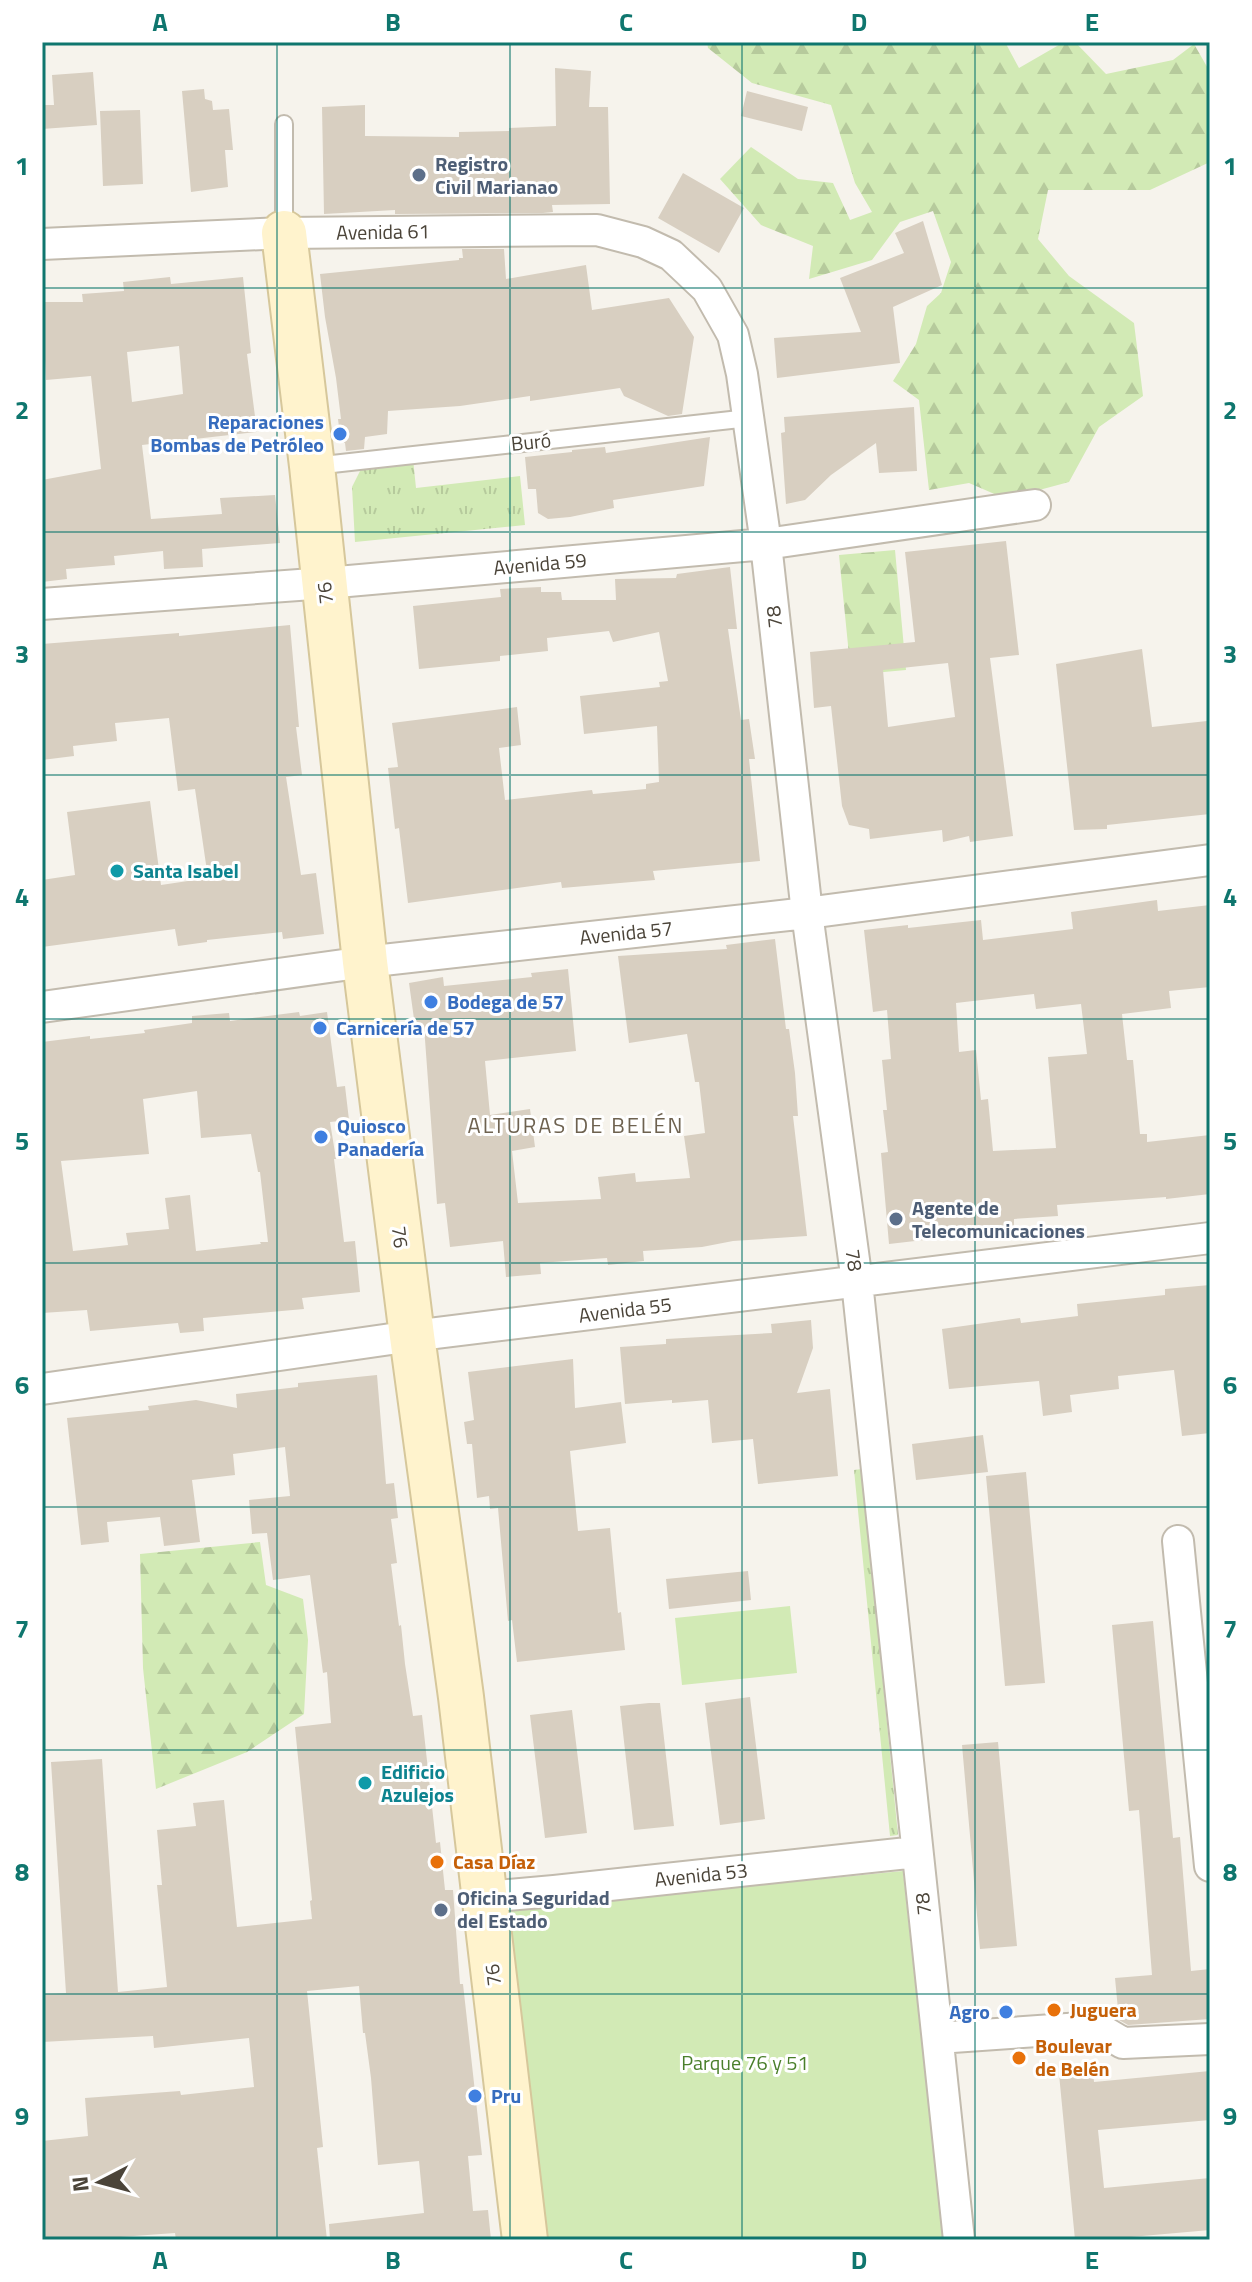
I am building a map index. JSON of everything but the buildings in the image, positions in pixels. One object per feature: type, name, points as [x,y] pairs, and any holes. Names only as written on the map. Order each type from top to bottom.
[{"type":"street","name":"Avenida 61","points":[[42,244],[284,233],[597,230],[643,242],[671,255],[707,289]]},
{"type":"street","name":"76","points":[[284,233],[365,962],[461,1697],[525,2240]]},
{"type":"street","name":"78","points":[[707,289],[733,335],[749,418],[766,544],[807,913],[857,1282],[959,2240]]},
{"type":"street","name":"Avenida 59","points":[[42,604],[766,544],[1035,505]]},
{"type":"street","name":"Avenida 57","points":[[42,1007],[365,962],[807,913],[1210,860]]},
{"type":"street","name":"Avenida 55","points":[[42,1389],[412,1336],[1210,1238]]},
{"type":"street","points":[[1178,1541],[1210,1866]]},
{"type":"street","name":"Avenida 53","points":[[484,1897],[917,1852]]},
{"type":"street","points":[[938,2038],[1096,2027],[1123,2043],[1210,2039]]},
{"type":"lane","points":[[284,124],[284,233]]},
{"type":"lane","name":"Buró","points":[[312,466],[749,418]]},
{"type":"green space","points":[[707,42],[1005,42],[1019,68],[1064,42],[1075,42],[1106,74],[1173,60],[1194,44],[1210,72],[1210,162],[1150,190],[1048,190],[1038,239],[1069,276],[1134,323],[1143,396],[1099,427],[1069,482],[1006,499],[969,483],[929,490],[919,400],[893,381],[916,344],[927,306],[941,293],[951,262],[933,211],[900,222],[872,260],[809,279],[813,246],[761,225],[720,179],[751,147],[798,179],[833,183],[850,220],[872,212],[855,183],[831,105],[752,83],[708,48]]},
{"type":"green space","points":[[413,459],[416,488],[520,476],[525,525],[355,542],[352,487],[363,465]]},
{"type":"green space","points":[[895,550],[906,670],[851,675],[839,555]]},
{"type":"green space","points":[[862,1469],[898,1835],[890,1836],[854,1470]]},
{"type":"green space","points":[[260,1542],[266,1585],[303,1599],[308,1640],[304,1714],[247,1752],[156,1789],[143,1668],[140,1554]]},
{"type":"green space","points":[[790,1606],[797,1673],[682,1685],[675,1618]]},
{"type":"green space","name":"Parque 76 y 51","points":[[903,1871],[943,2240],[540,2240],[500,1910]]},
{"type":"place","name":"Registro Civil Marianao","points":[[419,175]]},
{"type":"place","name":"Reparaciones Bombas de Petróleo","points":[[340,434]]},
{"type":"place","name":"Santa Isabel","points":[[117,871]]},
{"type":"place","name":"Bodega de 57","points":[[431,1002]]},
{"type":"place","name":"Carnicería de 57","points":[[320,1028]]},
{"type":"place","name":"Quiosco Panadería","points":[[321,1137]]},
{"type":"place","name":"Agente de Telecomunicaciones","points":[[896,1219]]},
{"type":"place","name":"Edificio Azulejos","points":[[365,1783]]},
{"type":"place","name":"Casa Díaz","points":[[437,1862]]},
{"type":"place","name":"Oficina Seguridad del Estado","points":[[441,1910]]},
{"type":"place","name":"Juguera","points":[[1054,2010]]},
{"type":"place","name":"Agro","points":[[1006,2012]]},
{"type":"place","name":"Boulevar de Belén","points":[[1019,2058]]},
{"type":"place","name":"Pru","points":[[475,2096]]},
{"type":"district","name":"ALTURAS DE BELÉN","points":[[576,1125]]}]
